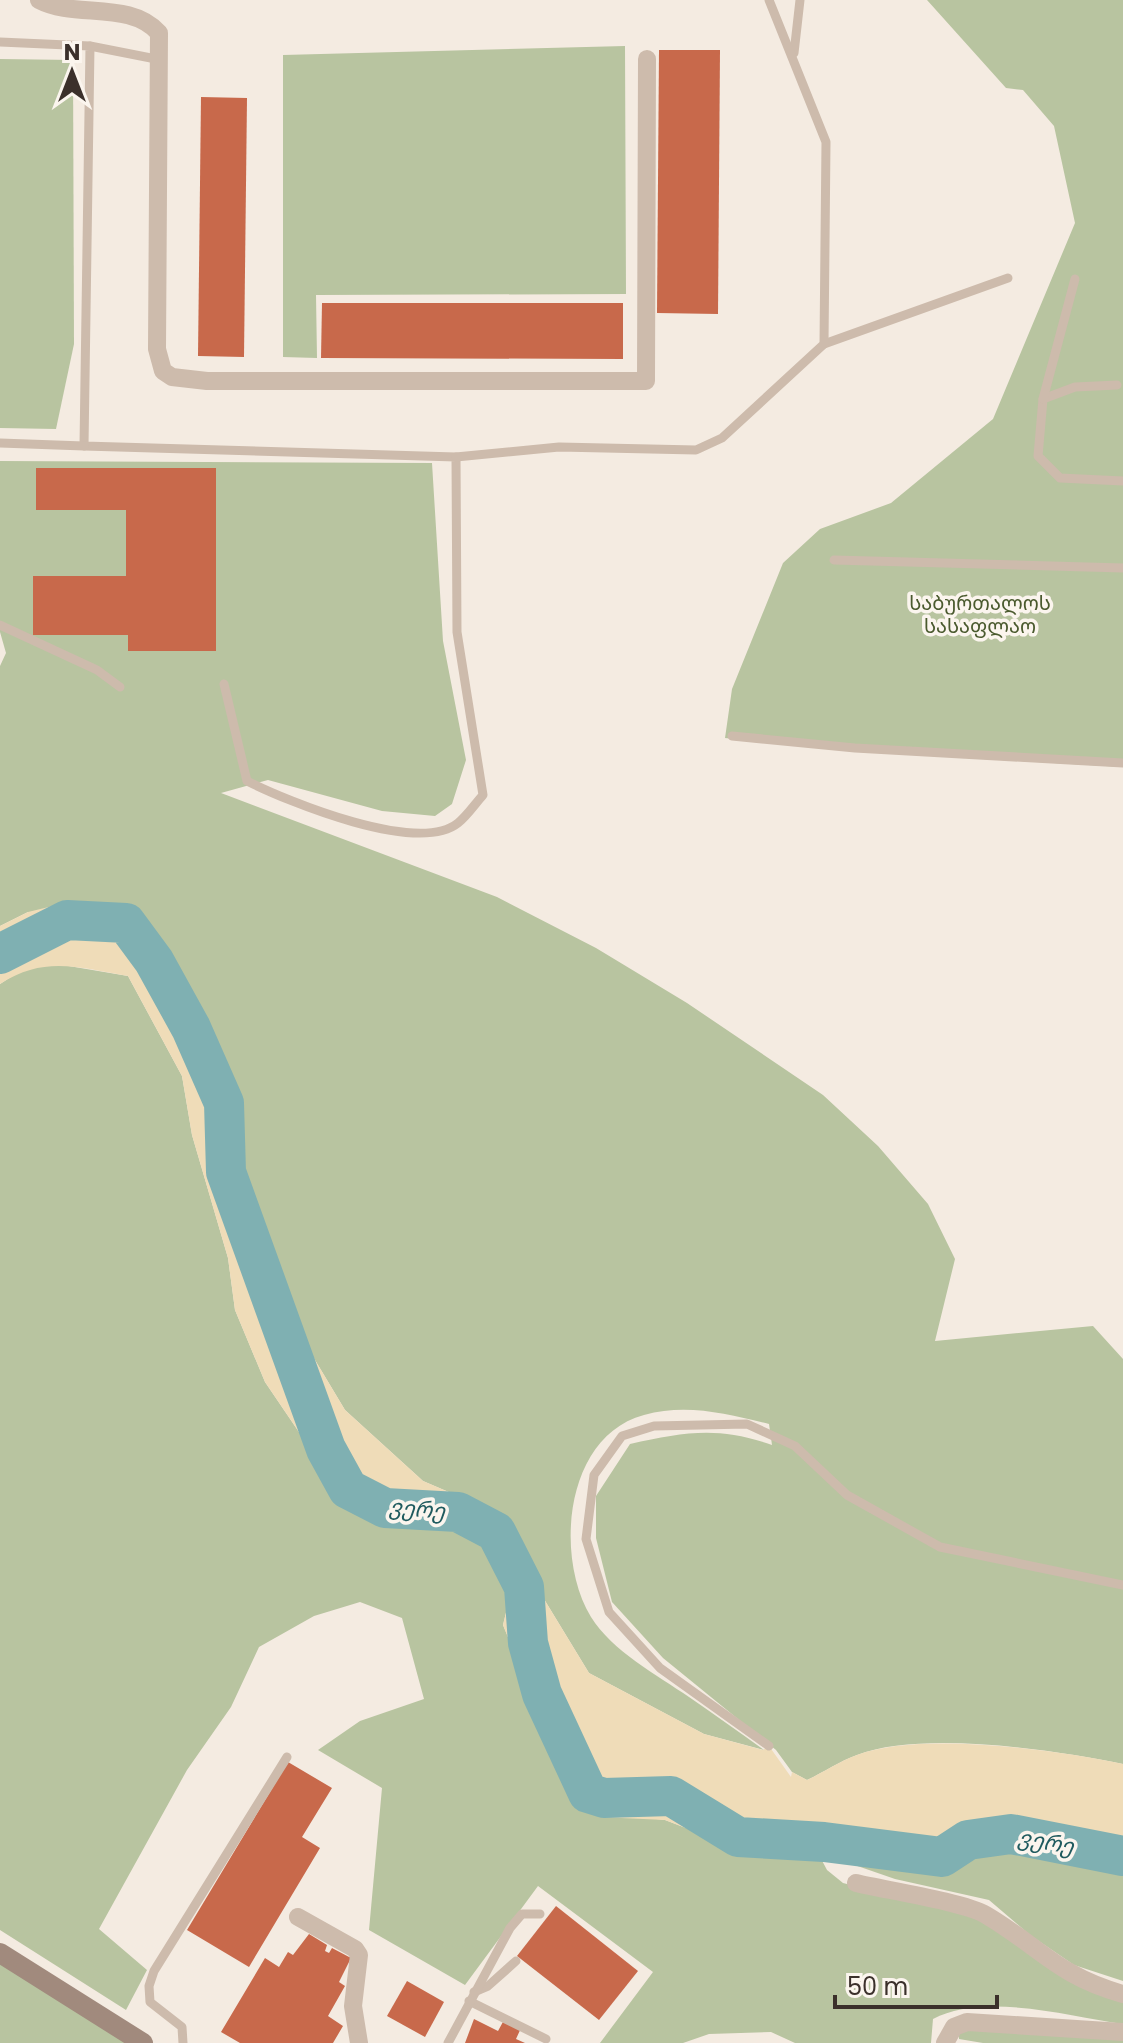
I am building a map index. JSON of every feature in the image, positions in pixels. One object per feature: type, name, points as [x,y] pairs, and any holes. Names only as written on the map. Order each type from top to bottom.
[{"type":"main road","points":[[0,1953],[143,2043]]},
{"type":"street","points":[[39,0],[131,15],[151,24],[159,33],[156,331],[163,371],[172,377],[207,381],[646,381],[647,59]]},
{"type":"street","points":[[856,1883],[984,1914],[1062,1970],[1087,1984],[1123,1994]]},
{"type":"street","points":[[298,1917],[355,1949],[359,1955],[353,2006],[359,2043]]},
{"type":"street","points":[[945,2043],[954,2027],[967,2022],[1123,2032]]},
{"type":"lane","points":[[769,0],[826,142],[824,344]]},
{"type":"lane","points":[[794,57],[800,0]]},
{"type":"lane","points":[[0,42],[90,46],[161,60]]},
{"type":"lane","points":[[84,446],[90,46]]},
{"type":"lane","points":[[0,443],[456,457],[559,447],[696,450],[722,438],[824,344],[1008,278]]},
{"type":"lane","points":[[1075,279],[1043,399],[1038,456],[1060,478],[1123,481]]},
{"type":"lane","points":[[1043,399],[1075,387],[1117,385]]},
{"type":"lane","points":[[224,684],[247,781],[275,795],[347,820],[414,835],[457,825],[483,795],[457,632],[456,457]]},
{"type":"lane","points":[[834,560],[1123,568]]},
{"type":"lane","points":[[0,625],[97,670],[120,687]]},
{"type":"lane","points":[[732,736],[855,748],[1123,763]]},
{"type":"lane","points":[[769,1746],[660,1668],[609,1612],[586,1539],[594,1475],[622,1436],[654,1426],[747,1424],[795,1446],[847,1495],[940,1547],[1123,1585]]},
{"type":"lane","points":[[183,2043],[182,2027],[150,2002],[149,1986],[154,1971],[287,1757]]},
{"type":"lane","points":[[448,2043],[510,1928],[522,1914],[540,1914]]},
{"type":"lane","points":[[471,1997],[516,1961]]},
{"type":"lane","points":[[471,1997],[546,2039]]},
{"type":"green space","name":"საბურთალოს სასაფლაო","points":[[927,0],[1123,0],[1123,767],[863,752],[725,738],[732,689],[783,563],[820,529],[891,503],[993,419],[1075,223],[1054,126],[1023,90],[1006,88]]},
{"type":"green space","points":[[625,46],[626,294],[316,295],[317,358],[283,357],[283,55]]},
{"type":"green space","points":[[0,59],[73,60],[74,344],[56,429],[0,428]]},
{"type":"green space","points":[[0,461],[432,463],[443,641],[466,760],[452,804],[435,816],[382,811],[268,780],[221,793],[497,897],[596,948],[687,1003],[823,1095],[878,1146],[928,1204],[955,1259],[935,1341],[1093,1326],[1123,1359],[1123,1764],[1026,1748],[916,1744],[857,1755],[807,1780],[792,1772],[776,1750],[663,1658],[612,1602],[596,1538],[596,1496],[630,1444],[668,1436],[718,1433],[772,1445],[769,1424],[707,1411],[676,1410],[644,1415],[618,1427],[597,1447],[583,1472],[574,1501],[571,1532],[579,1592],[600,1629],[636,1662],[764,1750],[704,1734],[589,1673],[533,1581],[516,1538],[479,1505],[423,1481],[345,1410],[294,1325],[269,1271],[232,1134],[230,1101],[197,1016],[138,919],[28,912],[0,926],[0,666],[6,653],[0,632]]},
{"type":"green space","points":[[51,963],[128,976],[182,1076],[192,1135],[228,1258],[235,1310],[265,1382],[343,1497],[380,1511],[458,1521],[490,1545],[510,1596],[503,1625],[574,1798],[639,1817],[665,1820],[733,1846],[818,1853],[827,1870],[843,1883],[984,1919],[1123,1999],[1123,2024],[1026,2008],[976,2007],[933,2019],[931,2043],[795,2043],[771,2032],[709,2034],[683,2043],[600,2043],[653,1972],[538,1886],[465,1985],[369,1930],[382,1788],[318,1750],[360,1721],[424,1699],[402,1618],[360,1602],[314,1616],[259,1647],[231,1707],[187,1770],[99,1929],[147,1970],[126,2010],[0,1930],[0,984],[17,973]]},
{"type":"green space","points":[[994,1845],[1053,1846],[1123,1870],[1123,1981],[1074,1965],[1030,1935],[989,1900],[895,1879],[843,1861],[840,1852],[948,1866]]},
{"type":"green space","points":[[0,1961],[128,2043],[0,2043]]},
{"type":"green space","points":[[959,2030],[1123,2036],[1123,2043],[983,2043],[959,2039]]},
{"type":"sand","points":[[61,904],[138,919],[197,1016],[230,1101],[232,1134],[269,1271],[294,1325],[345,1410],[423,1481],[479,1505],[517,1538],[533,1581],[589,1673],[704,1734],[763,1750],[769,1746],[791,1777],[792,1772],[807,1780],[857,1755],[916,1744],[989,1745],[1123,1764],[1123,1870],[1053,1846],[994,1845],[948,1866],[840,1852],[733,1846],[665,1820],[599,1817],[573,1798],[503,1625],[510,1596],[489,1545],[458,1521],[380,1511],[343,1497],[265,1382],[235,1310],[228,1258],[192,1135],[182,1076],[128,976],[62,966],[32,969],[0,984],[0,926],[28,912]]},
{"type":"building","points":[[659,50],[720,50],[718,314],[657,313]]},
{"type":"building","points":[[201,97],[247,98],[244,357],[198,356]]},
{"type":"building","points":[[322,303],[623,303],[623,359],[321,358]]},
{"type":"building","points":[[36,468],[216,468],[216,651],[128,651],[128,635],[33,635],[33,576],[126,576],[126,510],[36,510]]},
{"type":"building","points":[[288,1762],[332,1788],[302,1837],[320,1848],[249,1967],[187,1930]]},
{"type":"building","points":[[556,1906],[638,1971],[599,2020],[517,1956]]},
{"type":"building","points":[[309,1934],[327,1945],[325,1951],[329,1953],[332,1948],[351,1958],[339,1982],[345,1986],[328,2016],[343,2026],[333,2043],[240,2043],[221,2032],[265,1958],[279,1967],[288,1952],[293,1955]]},
{"type":"building","points":[[407,1981],[444,2002],[425,2037],[387,2016]]},
{"type":"building","points":[[474,2019],[498,2031],[504,2020],[521,2028],[516,2039],[525,2043],[465,2043]]},
{"type":"waterway","name":"ვერე","points":[[0,954],[67,920],[126,923],[154,961],[191,1028],[224,1103],[226,1172],[326,1449],[348,1489],[385,1508],[458,1512],[496,1532],[524,1587],[528,1643],[542,1694],[588,1793],[604,1798],[671,1796],[738,1837],[824,1842],[942,1857],[968,1840],[1011,1834],[1123,1856]]}]
